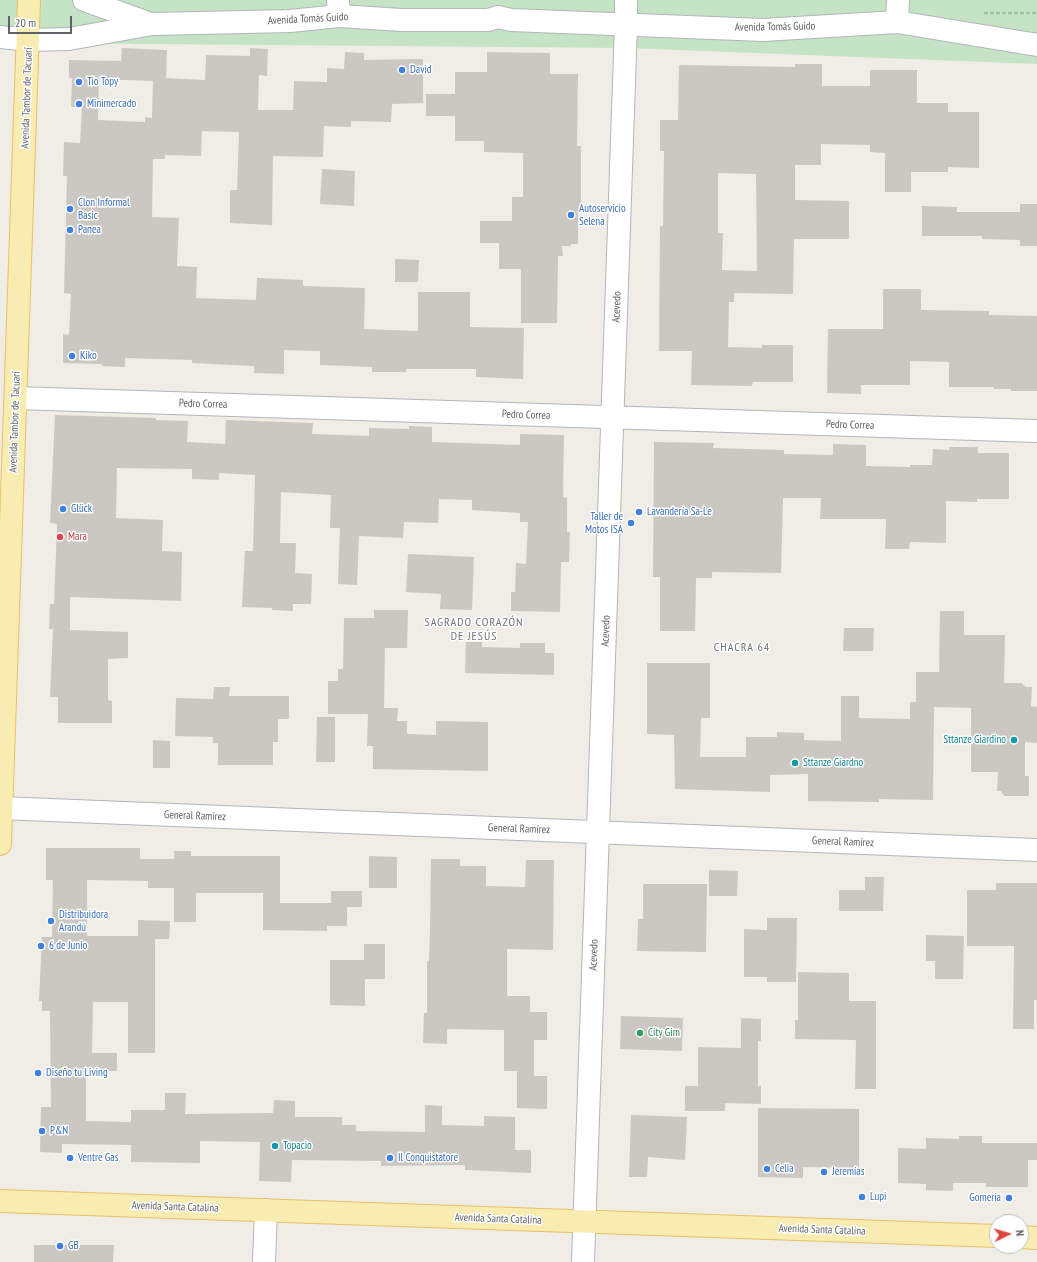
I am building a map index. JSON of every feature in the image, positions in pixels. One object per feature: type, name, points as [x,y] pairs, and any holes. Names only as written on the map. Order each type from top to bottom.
[{"type":"main road","name":"Avenida Tambor de Tacuarí","points":[[0,844],[4,606],[16,398],[29,0]]},
{"type":"main road","name":"Avenida Santa Catalina","points":[[0,1201],[989,1236]]},
{"type":"street","name":"Avenida Tomás Guido","points":[[84,0],[152,24]]},
{"type":"street","name":"Acevedo","points":[[583,1262],[614,418],[626,0]]},
{"type":"street","points":[[898,0],[898,22]]},
{"type":"street","name":"Avenida Tomás Guido","points":[[0,37],[28,40],[69,39],[152,24],[290,20],[338,8],[401,20],[488,20],[498,17],[511,20],[763,30],[898,22],[1037,44]]},
{"type":"street","name":"Pedro Correa","points":[[16,398],[1037,431]]},
{"type":"street","name":"General Ramírez","points":[[1,808],[1037,850]]},
{"type":"street","points":[[264,1262],[266,1210]]},
{"type":"green space","points":[[0,0],[1037,0],[1037,64],[626,48],[29,43],[0,41]]},
{"type":"building","points":[[122,48],[167,50],[166,78],[205,80],[206,55],[250,56],[250,48],[268,49],[267,76],[259,75],[258,110],[293,110],[294,81],[327,82],[327,68],[344,69],[345,52],[364,53],[364,60],[423,59],[423,103],[392,104],[391,122],[351,121],[351,127],[324,126],[323,157],[273,156],[272,225],[230,223],[230,190],[237,190],[239,132],[202,131],[201,156],[165,155],[165,159],[153,159],[152,217],[179,218],[177,266],[197,267],[196,298],[256,300],[257,278],[303,280],[303,286],[365,288],[364,329],[418,331],[418,292],[470,292],[470,327],[524,328],[523,379],[476,377],[476,369],[406,369],[406,372],[372,372],[372,367],[320,365],[320,351],[284,350],[284,374],[254,373],[254,366],[192,363],[192,360],[125,358],[125,367],[102,366],[102,364],[63,363],[63,334],[69,335],[71,294],[64,293],[67,176],[63,176],[64,142],[80,143],[82,107],[71,107],[72,78],[69,78],[69,60],[121,61]],"holes":[[[99,79],[153,81],[152,118],[145,117],[145,122],[98,120]]]},
{"type":"building","points":[[487,52],[550,53],[550,74],[578,74],[577,146],[581,146],[581,212],[578,212],[578,244],[562,246],[563,256],[558,256],[557,323],[521,323],[521,269],[499,269],[499,243],[480,243],[480,221],[512,221],[512,197],[523,197],[523,153],[484,152],[484,141],[455,141],[455,116],[426,116],[426,94],[455,94],[455,72],[487,72]]},
{"type":"building","points":[[795,64],[822,64],[822,86],[870,86],[870,70],[917,70],[917,103],[948,103],[948,112],[979,112],[979,168],[948,167],[948,172],[911,172],[911,192],[885,192],[885,153],[870,152],[870,145],[821,144],[821,165],[795,165],[795,200],[849,201],[849,239],[794,239],[793,294],[734,293],[734,302],[729,302],[728,347],[762,348],[762,345],[793,345],[793,382],[753,382],[752,386],[691,385],[692,351],[659,351],[660,226],[663,226],[664,151],[660,151],[660,120],[678,120],[679,65],[795,67]],"holes":[[[718,173],[756,174],[757,271],[722,270],[723,233],[718,233]]]},
{"type":"building","points":[[322,169],[355,171],[354,206],[320,204]]},
{"type":"building","points":[[1020,204],[1037,204],[1037,246],[1020,246],[1020,240],[982,239],[982,236],[922,236],[922,206],[957,207],[957,212],[1020,212]]},
{"type":"building","points":[[395,259],[419,260],[418,282],[395,282]]},
{"type":"building","points":[[883,289],[921,289],[921,310],[989,311],[989,315],[1037,316],[1037,391],[1011,391],[1011,389],[994,389],[994,387],[949,387],[949,362],[910,361],[910,385],[861,385],[861,394],[827,393],[828,329],[883,329]]},
{"type":"building","points":[[55,415],[156,418],[156,420],[188,421],[187,442],[225,444],[226,420],[313,423],[312,434],[369,436],[369,428],[409,429],[409,426],[432,427],[432,442],[520,445],[520,434],[564,435],[563,497],[567,498],[567,532],[570,532],[569,562],[561,562],[560,612],[511,611],[511,592],[515,592],[516,563],[526,564],[528,522],[520,522],[520,513],[472,510],[472,500],[439,499],[438,523],[404,522],[403,538],[359,536],[357,585],[338,584],[340,528],[330,528],[331,495],[281,492],[280,543],[296,543],[295,573],[312,574],[311,604],[293,604],[293,611],[272,610],[272,608],[242,607],[245,551],[253,551],[255,475],[219,473],[219,480],[192,479],[192,469],[117,468],[116,518],[163,520],[162,551],[182,552],[181,601],[70,597],[70,630],[128,632],[128,658],[108,659],[108,700],[112,701],[112,723],[58,723],[58,697],[50,697],[53,629],[49,629],[50,604],[54,604],[57,524],[50,523]]},
{"type":"building","points":[[654,442],[714,443],[713,448],[784,450],[784,454],[833,455],[833,444],[866,445],[866,466],[910,467],[910,465],[932,465],[933,449],[949,450],[949,447],[978,447],[978,453],[1009,453],[1009,499],[977,499],[977,502],[946,501],[946,543],[910,542],[909,549],[885,549],[886,519],[820,519],[821,498],[783,498],[781,573],[712,572],[712,578],[696,578],[695,631],[660,631],[660,577],[653,577]]},
{"type":"building","points":[[408,554],[474,557],[472,610],[440,609],[441,594],[406,592]]},
{"type":"building","points":[[374,610],[408,610],[407,648],[385,648],[384,708],[398,708],[397,721],[407,721],[407,734],[436,735],[436,721],[488,722],[488,771],[373,769],[373,746],[367,746],[368,714],[328,714],[328,681],[338,681],[338,669],[343,669],[344,618],[374,618]]},
{"type":"building","points":[[940,611],[964,611],[964,635],[1005,635],[1004,683],[1021,683],[1026,687],[1032,687],[1031,706],[1037,707],[1037,743],[1025,742],[1025,776],[1029,776],[1029,796],[1004,796],[1001,791],[997,791],[998,772],[971,772],[971,708],[934,707],[933,800],[879,799],[879,802],[808,801],[808,774],[770,775],[770,792],[675,789],[674,735],[647,734],[647,663],[710,663],[710,718],[701,718],[700,757],[746,757],[746,737],[777,737],[777,732],[804,733],[804,740],[841,741],[841,696],[859,696],[859,718],[910,719],[910,702],[916,702],[916,672],[939,672]]},
{"type":"building","points":[[844,628],[874,628],[873,651],[843,651]]},
{"type":"building","points":[[466,642],[482,642],[482,647],[520,648],[520,643],[545,643],[545,653],[554,653],[554,675],[465,673]]},
{"type":"building","points":[[214,687],[230,687],[229,696],[289,696],[289,719],[278,719],[278,742],[273,742],[273,765],[218,765],[218,743],[213,743],[213,737],[175,736],[176,698],[213,699]]},
{"type":"building","points":[[317,717],[335,717],[335,762],[316,762]]},
{"type":"building","points":[[153,740],[170,741],[170,768],[153,768]]},
{"type":"building","points":[[46,848],[140,848],[140,859],[174,859],[174,851],[191,851],[191,856],[280,856],[280,903],[331,903],[331,891],[362,891],[362,907],[347,907],[347,926],[327,926],[327,931],[263,930],[263,893],[196,893],[196,922],[174,922],[174,888],[148,888],[148,881],[87,880],[87,936],[138,936],[138,920],[170,921],[169,939],[155,939],[155,1053],[128,1053],[128,1002],[93,1002],[92,1053],[117,1053],[117,1071],[86,1071],[86,1121],[131,1122],[131,1110],[165,1110],[165,1093],[186,1093],[185,1114],[273,1113],[274,1100],[295,1101],[295,1117],[342,1117],[342,1125],[356,1125],[356,1131],[425,1132],[425,1105],[442,1106],[442,1125],[484,1126],[484,1116],[515,1117],[515,1150],[531,1150],[531,1173],[465,1170],[465,1165],[381,1166],[381,1161],[292,1160],[291,1182],[259,1181],[260,1142],[200,1141],[200,1163],[131,1162],[131,1145],[62,1144],[62,1153],[40,1152],[41,1107],[51,1107],[50,1011],[42,1011],[42,1001],[39,1001],[42,937],[52,937],[53,880],[46,880]]},
{"type":"building","points":[[369,856],[397,857],[397,888],[369,888]]},
{"type":"building","points":[[431,859],[460,859],[460,866],[486,866],[486,886],[525,887],[526,860],[554,860],[553,950],[507,949],[507,996],[530,996],[530,1012],[547,1012],[547,1040],[534,1040],[534,1076],[547,1076],[547,1109],[517,1108],[517,1071],[504,1071],[504,1030],[447,1029],[447,1044],[423,1043],[424,1013],[427,1013],[427,961],[429,961]]},
{"type":"building","points":[[709,870],[738,871],[737,896],[709,896]]},
{"type":"building","points":[[865,877],[884,877],[883,911],[839,911],[839,890],[865,890]]},
{"type":"building","points":[[996,883],[1037,883],[1037,1000],[1034,1000],[1034,1029],[1013,1029],[1014,946],[967,946],[967,890],[996,890]]},
{"type":"building","points":[[643,884],[707,884],[706,952],[637,951],[638,919],[643,919]]},
{"type":"building","points":[[767,918],[797,918],[796,982],[767,982],[767,977],[744,977],[744,929],[767,930]]},
{"type":"building","points":[[926,935],[964,936],[963,979],[935,979],[935,961],[926,961]]},
{"type":"building","points":[[364,944],[385,944],[385,979],[365,979],[365,1006],[330,1005],[330,960],[364,960]]},
{"type":"building","points":[[798,972],[849,973],[849,1001],[876,1001],[876,1089],[855,1089],[856,1040],[795,1039],[795,1020],[798,1020]]},
{"type":"building","points":[[621,1016],[683,1018],[682,1051],[620,1049]]},
{"type":"building","points":[[741,1018],[761,1019],[761,1041],[758,1041],[758,1086],[761,1086],[761,1104],[725,1103],[725,1111],[685,1111],[685,1086],[698,1086],[698,1047],[741,1048]]},
{"type":"building","points":[[758,1108],[859,1109],[859,1168],[803,1167],[803,1178],[758,1177]]},
{"type":"building","points":[[631,1115],[687,1117],[685,1160],[648,1157],[647,1177],[629,1177]]},
{"type":"building","points":[[959,1136],[982,1136],[982,1143],[1037,1143],[1037,1160],[1028,1160],[1028,1187],[986,1187],[986,1183],[953,1183],[953,1191],[926,1190],[926,1184],[898,1183],[898,1148],[926,1149],[926,1138],[959,1139]]},
{"type":"building","points":[[34,1245],[114,1245],[113,1262],[34,1262]]},
{"type":"place","name":"David","points":[[402,70]]},
{"type":"place","name":"Tío Topy","points":[[79,82]]},
{"type":"place","name":"Minimercado","points":[[79,104]]},
{"type":"place","name":"Clon Informal Basic","points":[[70,209]]},
{"type":"place","name":"Autoservicio Selena","points":[[571,215]]},
{"type":"place","name":"Panea","points":[[70,230]]},
{"type":"place","name":"Kiko","points":[[72,356]]},
{"type":"place","name":"Glück","points":[[63,509]]},
{"type":"place","name":"Lavandería Sa-Le","points":[[639,512]]},
{"type":"place","name":"Taller de Motos ISA","points":[[631,523]]},
{"type":"place","name":"Mara","points":[[60,537]]},
{"type":"place","name":"Sttanze Giardino","points":[[1014,740]]},
{"type":"place","name":"Sttanze Giardno","points":[[795,763]]},
{"type":"place","name":"Distribuidora Arandú","points":[[51,921]]},
{"type":"place","name":"6 de Junio","points":[[41,946]]},
{"type":"place","name":"City Gim","points":[[640,1033]]},
{"type":"place","name":"Diseño tu Living","points":[[38,1073]]},
{"type":"place","name":"P&N","points":[[42,1131]]},
{"type":"place","name":"Topacio","points":[[275,1146]]},
{"type":"place","name":"Ventre Gas","points":[[70,1158]]},
{"type":"place","name":"Il Conquistatore","points":[[390,1158]]},
{"type":"place","name":"Celia","points":[[767,1169]]},
{"type":"place","name":"Jeremías","points":[[824,1172]]},
{"type":"place","name":"Lupi","points":[[862,1197]]},
{"type":"place","name":"Gomería","points":[[1009,1198]]},
{"type":"place","name":"GB","points":[[60,1246]]},
{"type":"district","name":"SAGRADO CORAZÓN DE JESÚS","points":[[474,630]]},
{"type":"district","name":"CHACRA 64","points":[[742,648]]}]
